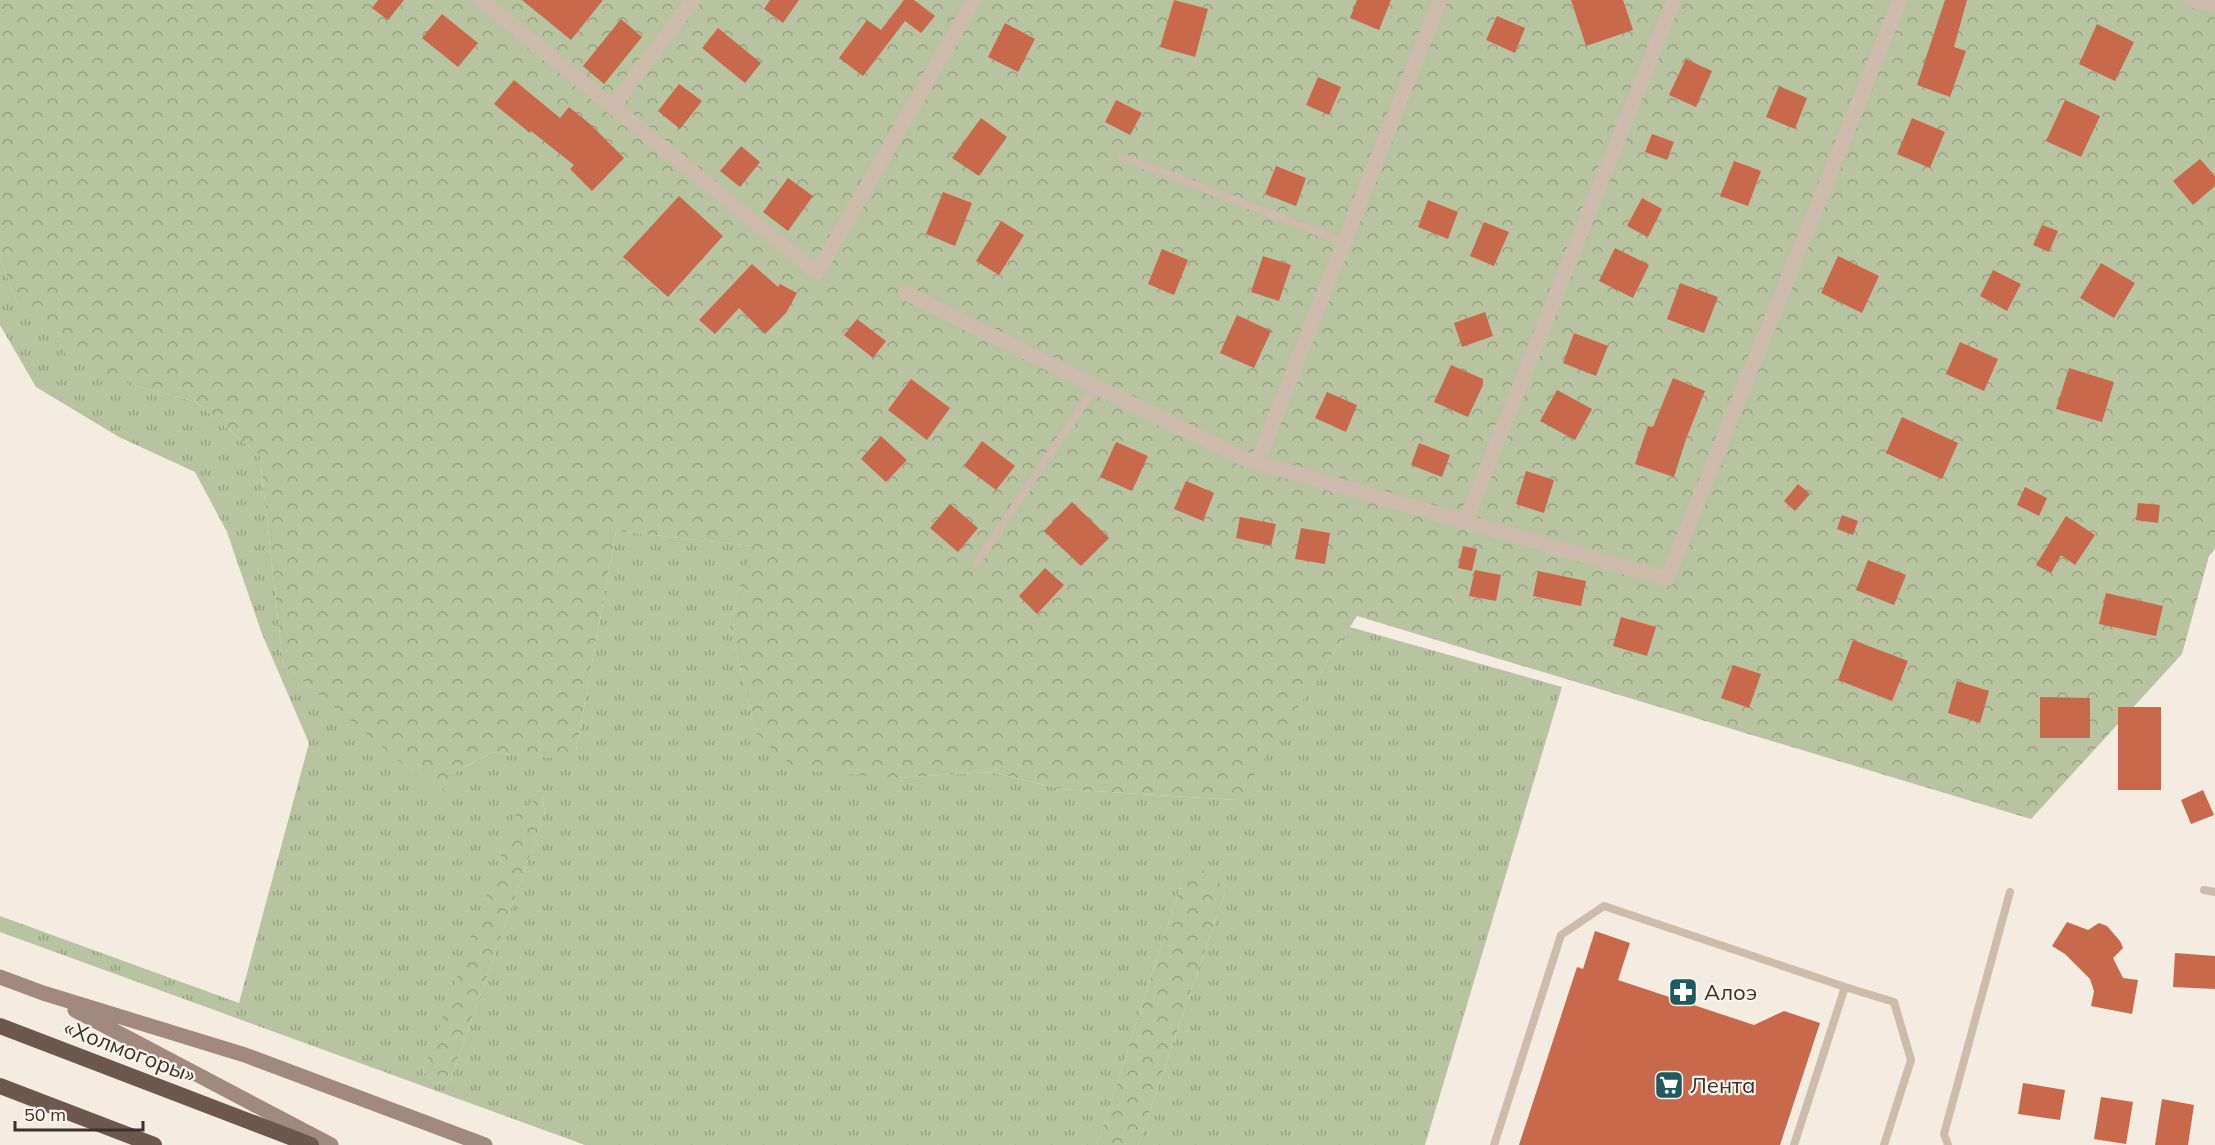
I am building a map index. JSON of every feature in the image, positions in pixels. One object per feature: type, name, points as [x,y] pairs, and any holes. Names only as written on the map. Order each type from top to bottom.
[{"type":"highway","name":"«Холмогоры»","points":[[0,1026],[311,1145]]},
{"type":"highway","points":[[0,1086],[154,1145]]},
{"type":"main road","points":[[0,976],[43,993],[245,1055],[485,1145]]},
{"type":"main road","points":[[43,993],[331,1145]]},
{"type":"street","points":[[481,0],[817,273],[974,0]]},
{"type":"street","points":[[612,107],[693,0]]},
{"type":"street","points":[[1257,463],[1440,0]]},
{"type":"street","points":[[1465,522],[1674,0]]},
{"type":"street","points":[[906,293],[1244,459],[1667,579],[1900,0]]},
{"type":"street","points":[[2191,0],[2212,5]]},
{"type":"lane","points":[[1122,157],[1344,242]]},
{"type":"lane","points":[[976,564],[1096,386]]},
{"type":"lane","points":[[2204,890],[2215,892]]},
{"type":"lane","points":[[1948,1145],[1944,1134],[2010,892]]},
{"type":"lane","points":[[1494,1145],[1561,935],[1604,906],[1894,1002],[1911,1060],[1884,1145]]},
{"type":"lane","points":[[1794,1145],[1845,987]]},
{"type":"green space","points":[[0,0],[2215,0],[2215,549],[2209,556],[2182,654],[2031,819],[1357,616],[1238,800],[1062,789],[990,772],[895,778],[798,770],[757,736],[729,623],[752,546],[616,531],[576,751],[552,758],[493,752],[457,771],[439,794],[283,665],[260,456],[196,402],[127,383],[65,353],[17,302],[0,258]]},
{"type":"green space","points":[[0,258],[17,302],[127,383],[196,402],[260,456],[283,665],[439,793],[457,771],[493,752],[510,755],[576,751],[616,531],[753,546],[729,623],[757,735],[895,778],[990,772],[1062,789],[1237,800],[1350,627],[1562,687],[1425,1145],[1138,1145],[1225,892],[1182,881],[1097,1145],[585,1145],[0,932],[0,916],[239,1003],[309,743],[262,634],[227,532],[195,472],[119,437],[36,387],[0,325]],"holes":[[[542,796],[545,812],[449,1084],[435,1082],[423,1072]]]},
{"type":"green space","points":[[542,796],[545,812],[449,1084],[435,1082],[423,1072],[515,816],[520,809]]},
{"type":"green space","points":[[1202,870],[1216,877],[1225,892],[1138,1145],[1097,1145],[1182,881]]},
{"type":"building","points":[[378,0],[404,0],[388,20],[372,8]]},
{"type":"building","points":[[522,0],[603,0],[571,40]]},
{"type":"building","points":[[770,0],[799,0],[783,23],[764,9]]},
{"type":"building","points":[[904,0],[914,0],[935,16],[921,33],[905,21],[863,76],[839,58],[867,20],[881,30]]},
{"type":"building","points":[[1174,0],[1208,9],[1195,57],[1160,47]]},
{"type":"building","points":[[1357,0],[1391,0],[1379,30],[1350,18]]},
{"type":"building","points":[[1571,0],[1623,0],[1633,30],[1586,46]]},
{"type":"building","points":[[1945,0],[1967,0],[1954,47],[1966,51],[1950,97],[1917,85]]},
{"type":"building","points":[[442,14],[478,43],[458,67],[422,38]]},
{"type":"building","points":[[1497,16],[1525,28],[1515,53],[1486,40]]},
{"type":"building","points":[[621,19],[642,37],[604,84],[583,66]]},
{"type":"building","points":[[1005,23],[1035,39],[1018,72],[988,57]]},
{"type":"building","points":[[2097,24],[2134,42],[2115,81],[2079,64]]},
{"type":"building","points":[[718,28],[761,63],[745,83],[702,48]]},
{"type":"building","points":[[1686,59],[1712,71],[1696,107],[1669,95]]},
{"type":"building","points":[[1318,77],[1341,87],[1329,115],[1306,105]]},
{"type":"building","points":[[514,80],[560,118],[569,107],[590,124],[624,158],[592,191],[570,169],[574,165],[494,104]]},
{"type":"building","points":[[679,84],[702,101],[680,129],[658,111]]},
{"type":"building","points":[[1779,86],[1807,98],[1795,129],[1766,117]]},
{"type":"building","points":[[1116,100],[1142,113],[1130,135],[1105,122]]},
{"type":"building","points":[[2065,100],[2100,116],[2081,157],[2046,141]]},
{"type":"building","points":[[981,118],[1007,137],[979,176],[952,158]]},
{"type":"building","points":[[1912,118],[1945,132],[1930,168],[1897,154]]},
{"type":"building","points":[[1652,134],[1674,142],[1667,160],[1645,152]]},
{"type":"building","points":[[741,146],[760,162],[740,187],[720,171]]},
{"type":"building","points":[[2200,159],[2215,176],[2215,186],[2193,205],[2173,181]]},
{"type":"building","points":[[1734,161],[1761,171],[1748,206],[1720,196]]},
{"type":"building","points":[[1276,166],[1306,178],[1296,206],[1265,194]]},
{"type":"building","points":[[788,178],[813,196],[788,231],[763,212]]},
{"type":"building","points":[[943,192],[972,203],[955,246],[926,234]]},
{"type":"building","points":[[679,196],[723,236],[668,297],[623,257]]},
{"type":"building","points":[[1642,198],[1662,209],[1648,237],[1627,226]]},
{"type":"building","points":[[1428,200],[1458,212],[1448,239],[1418,227]]},
{"type":"building","points":[[1001,221],[1024,235],[999,275],[976,261]]},
{"type":"building","points":[[1484,222],[1509,232],[1494,266],[1470,256]]},
{"type":"building","points":[[2042,225],[2058,231],[2049,252],[2033,245]]},
{"type":"building","points":[[1615,248],[1649,265],[1633,298],[1599,281]]},
{"type":"building","points":[[1162,249],[1188,260],[1174,295],[1148,284]]},
{"type":"building","points":[[1263,256],[1291,265],[1279,301],[1251,292]]},
{"type":"building","points":[[1838,256],[1879,276],[1862,313],[1821,293]]},
{"type":"building","points":[[2101,263],[2135,283],[2114,318],[2080,298]]},
{"type":"building","points":[[752,264],[778,287],[780,284],[797,293],[786,313],[765,334],[739,308],[715,334],[699,320]]},
{"type":"building","points":[[1993,270],[2021,284],[2007,311],[1980,296]]},
{"type":"building","points":[[1680,283],[1718,297],[1704,333],[1667,319]]},
{"type":"building","points":[[1485,312],[1493,336],[1462,347],[1454,323]]},
{"type":"building","points":[[1237,315],[1271,331],[1254,368],[1220,353]]},
{"type":"building","points":[[857,319],[886,341],[873,358],[844,335]]},
{"type":"building","points":[[1574,333],[1608,346],[1596,376],[1563,363]]},
{"type":"building","points":[[1960,342],[1998,359],[1984,391],[1946,374]]},
{"type":"building","points":[[1451,365],[1483,379],[1483,385],[1468,417],[1434,402]]},
{"type":"building","points":[[2069,368],[2114,382],[2102,422],[2056,409]]},
{"type":"building","points":[[1673,378],[1705,391],[1674,477],[1635,464],[1648,426],[1653,427]]},
{"type":"building","points":[[911,379],[950,408],[927,440],[888,410]]},
{"type":"building","points":[[1557,390],[1592,409],[1575,440],[1540,421]]},
{"type":"building","points":[[1327,392],[1357,405],[1346,432],[1315,418]]},
{"type":"building","points":[[1902,417],[1958,443],[1942,479],[1886,453]]},
{"type":"building","points":[[881,436],[907,460],[886,482],[861,459]]},
{"type":"building","points":[[982,441],[1015,466],[996,490],[964,466]]},
{"type":"building","points":[[1116,442],[1148,456],[1132,491],[1100,477]]},
{"type":"building","points":[[1419,443],[1450,455],[1442,477],[1411,465]]},
{"type":"building","points":[[1526,471],[1554,480],[1544,513],[1516,504]]},
{"type":"building","points":[[1186,481],[1214,493],[1203,521],[1174,509]]},
{"type":"building","points":[[1798,484],[1810,494],[1795,511],[1784,501]]},
{"type":"building","points":[[2025,487],[2047,498],[2039,516],[2017,505]]},
{"type":"building","points":[[1072,502],[1109,538],[1081,566],[1044,531]]},
{"type":"building","points":[[2138,503],[2160,505],[2158,523],[2136,520]]},
{"type":"building","points":[[950,504],[978,528],[958,552],[930,528]]},
{"type":"building","points":[[1842,515],[1858,521],[1853,535],[1837,529]]},
{"type":"building","points":[[2066,516],[2095,535],[2075,565],[2061,555],[2051,573],[2036,565]]},
{"type":"building","points":[[1240,517],[1276,524],[1271,546],[1236,538]]},
{"type":"building","points":[[1301,528],[1330,533],[1325,564],[1295,559]]},
{"type":"building","points":[[1463,546],[1477,549],[1472,571],[1458,568]]},
{"type":"building","points":[[1868,560],[1906,575],[1894,605],[1856,590]]},
{"type":"building","points":[[1045,568],[1064,585],[1037,614],[1019,596]]},
{"type":"building","points":[[1475,570],[1501,575],[1496,601],[1469,596]]},
{"type":"building","points":[[1538,571],[1586,581],[1581,606],[1533,596]]},
{"type":"building","points":[[2106,593],[2163,606],[2156,636],[2099,624]]},
{"type":"building","points":[[1621,617],[1656,627],[1647,656],[1613,646]]},
{"type":"building","points":[[1853,640],[1908,661],[1892,701],[1838,680]]},
{"type":"building","points":[[1733,665],[1761,674],[1749,708],[1721,698]]},
{"type":"building","points":[[1957,681],[1989,691],[1980,723],[1948,713]]},
{"type":"building","points":[[2040,697],[2090,698],[2090,738],[2040,738]]},
{"type":"building","points":[[2118,707],[2161,707],[2161,790],[2118,790]]},
{"type":"building","points":[[2203,790],[2214,815],[2191,824],[2181,800]]},
{"type":"building","points":[[2067,922],[2088,930],[2099,923],[2107,926],[2120,941],[2123,948],[2113,958],[2123,978],[2138,980],[2132,1014],[2091,1006],[2094,991],[2090,979],[2065,954],[2052,946]]},
{"type":"building","name":"Лента","points":[[1595,931],[1630,943],[1618,980],[1754,1025],[1784,1011],[1820,1023],[1780,1145],[1519,1145],[1577,967],[1583,969]]},
{"type":"building","points":[[2175,953],[2215,956],[2215,989],[2173,987]]},
{"type":"building","points":[[2023,1083],[2065,1090],[2060,1120],[2018,1114]]},
{"type":"building","points":[[2101,1097],[2133,1102],[2126,1144],[2094,1139]]},
{"type":"building","points":[[2162,1099],[2194,1105],[2188,1145],[2155,1145]]},
{"type":"place","name":"Алоэ","points":[[1683,992]]},
{"type":"place","name":"Лента","points":[[1669,1085]]}]
